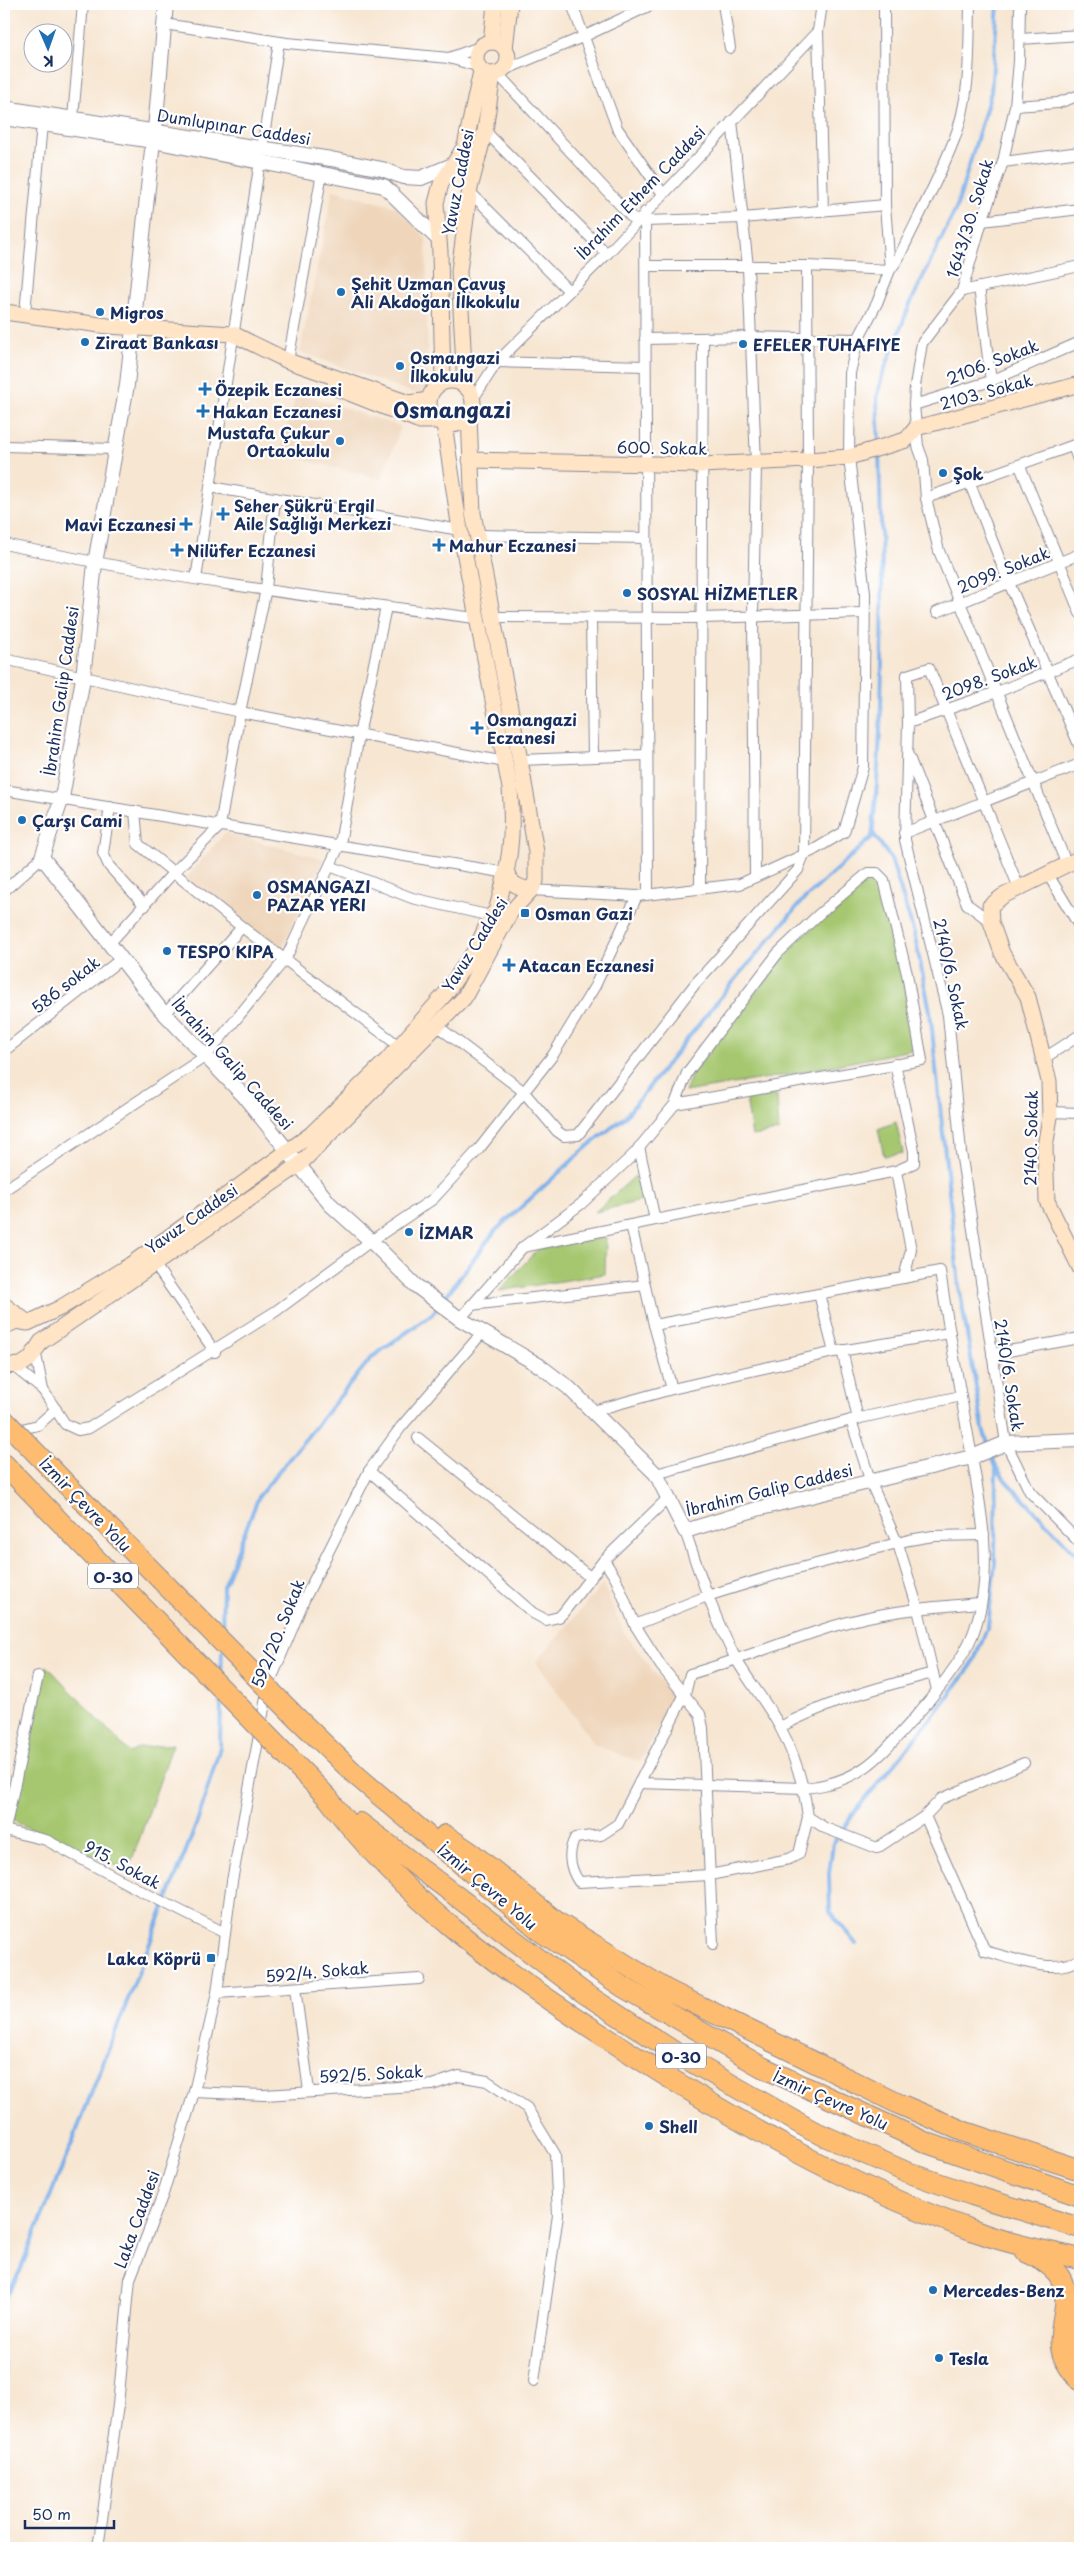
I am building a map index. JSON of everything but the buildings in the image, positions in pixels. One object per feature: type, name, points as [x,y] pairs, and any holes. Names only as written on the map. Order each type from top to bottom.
[{"type":"highway","name":"İzmir Çevre Yolu","points":[[4,1420],[296,1718],[358,1777],[543,1932],[623,1987],[762,2067],[927,2142],[1080,2196]]},
{"type":"highway","name":"İzmir Çevre Yolu","points":[[4,1464],[328,1798],[584,1993],[676,2053],[811,2130],[904,2172],[1080,2228]]},
{"type":"highway","points":[[358,1777],[473,1854],[557,1922],[668,1990],[899,2104],[965,2132],[1080,2170]]},
{"type":"highway","points":[[328,1798],[350,1828],[444,1923],[491,1960],[577,2019],[682,2087],[802,2157],[887,2197],[981,2234],[1080,2259]]},
{"type":"highway","points":[[1004,2240],[1043,2261],[1062,2280],[1064,2301],[1060,2331],[1061,2348],[1070,2370],[1080,2380]]},
{"type":"highway","points":[[1080,2316],[1077,2323],[1076,2339],[1080,2354]]},
{"type":"main road","points":[[492,46],[495,4]]},
{"type":"main road","points":[[492,46],[508,56],[507,64],[490,71],[475,60],[492,46],[510,4]]},
{"type":"main road","name":"Yavuz Caddesi","points":[[465,386],[459,270],[470,192],[485,131],[490,71]]},
{"type":"main road","name":"Yavuz Caddesi","points":[[443,382],[436,203],[441,184],[465,146],[490,71]]},
{"type":"main road","points":[[4,312],[108,326],[233,334],[288,361],[410,403],[429,400]]},
{"type":"main road","points":[[288,361],[297,372],[420,421],[458,424],[469,416],[473,408],[473,399],[465,386],[454,381],[443,382],[437,386],[429,400],[432,415],[441,422]]},
{"type":"main road","name":"2103. Sokak","points":[[851,457],[911,434],[1080,384]]},
{"type":"main road","name":"Yavuz Caddesi","points":[[4,1327],[16,1321],[28,1323],[60,1308],[130,1265],[310,1135],[399,1046],[446,993],[476,949],[491,916],[496,911],[508,868],[513,824],[510,788],[512,761],[492,617],[473,513],[469,416]]},
{"type":"main road","name":"Yavuz Caddesi","points":[[6,1363],[21,1365],[30,1359],[41,1342],[299,1165],[464,998],[510,913],[531,890],[536,881],[536,852],[473,605],[441,422]]},
{"type":"main road","name":"600. Sokak","points":[[470,460],[701,465],[756,464],[851,457]]},
{"type":"main road","points":[[531,890],[509,880],[508,868],[522,859],[530,861],[537,871]]},
{"type":"main road","points":[[990,914],[1003,896],[1073,861]]},
{"type":"main road","name":"2140. Sokak","points":[[990,914],[1002,953],[1028,997],[1044,1059],[1049,1081],[1050,1112],[1045,1147],[1047,1201],[1080,1268]]},
{"type":"main road","points":[[4,1305],[34,1328],[37,1337],[35,1350]]},
{"type":"street","points":[[73,118],[83,4]]},
{"type":"street","name":"İbrahim Galip Caddesi","points":[[166,4],[154,136],[127,385],[95,563],[83,678],[62,798],[42,857],[165,1014],[244,1096],[330,1204],[371,1240],[415,1285],[460,1319],[540,1366],[593,1411],[656,1474],[667,1499],[685,1531],[757,1509],[871,1483],[972,1457],[1006,1443],[1080,1440]]},
{"type":"street","points":[[572,4],[617,128],[663,194]]},
{"type":"street","points":[[490,71],[585,36],[653,4]]},
{"type":"street","points":[[723,4],[730,48]]},
{"type":"street","points":[[822,4],[818,31],[823,211]]},
{"type":"street","points":[[884,4],[885,205],[890,270]]},
{"type":"street","points":[[531,890],[642,895],[740,884],[804,854],[844,832],[863,767],[865,593],[851,457],[850,373],[858,339],[877,303],[890,270],[898,258],[954,139],[966,86],[970,4]]},
{"type":"street","name":"1643/30. Sokak","points":[[1020,4],[1020,39],[1015,106],[1003,162],[982,221],[962,291],[922,343],[911,434],[923,460],[926,498],[939,551],[1034,784],[1073,861]]},
{"type":"street","points":[[6,1363],[43,1390],[65,1424],[78,1430],[89,1428],[215,1352],[276,1311],[371,1240],[433,1199],[479,1149],[553,1055],[595,986],[642,895],[646,755],[646,616],[648,606],[645,464],[646,266],[642,218],[490,71],[449,58],[279,42],[164,24]]},
{"type":"street","name":"İbrahim Ethem Caddesi","points":[[473,399],[497,362],[642,218],[818,31]]},
{"type":"street","points":[[1020,39],[1080,35]]},
{"type":"street","points":[[196,579],[279,42]]},
{"type":"street","points":[[449,58],[492,46]]},
{"type":"street","points":[[1015,106],[1058,103],[1080,95]]},
{"type":"street","name":"Dumlupınar Caddesi","points":[[4,108],[73,118],[154,136],[261,155],[382,169],[402,177],[421,178],[455,164]]},
{"type":"street","points":[[4,118],[154,136]]},
{"type":"street","points":[[732,121],[748,267],[749,337],[756,464],[753,615],[755,877]]},
{"type":"street","points":[[25,314],[42,124]]},
{"type":"street","points":[[485,131],[607,254]]},
{"type":"street","points":[[1003,162],[1080,152]]},
{"type":"street","points":[[261,155],[322,173],[384,186],[438,239]]},
{"type":"street","points":[[288,361],[322,173]]},
{"type":"street","points":[[470,192],[568,290]]},
{"type":"street","points":[[642,218],[743,218],[885,205]]},
{"type":"street","points":[[982,221],[1080,209]]},
{"type":"street","points":[[646,266],[807,266],[890,270]]},
{"type":"street","points":[[436,1026],[524,1091],[557,1131],[564,1136],[578,1135],[695,984],[798,870],[804,854],[804,646],[807,616],[808,460],[807,266]]},
{"type":"street","points":[[962,291],[1080,266]]},
{"type":"street","points":[[979,287],[990,381]]},
{"type":"street","points":[[645,338],[807,337],[858,339]]},
{"type":"street","points":[[700,888],[703,339]]},
{"type":"street","name":"2106. Sokak","points":[[914,405],[990,381],[1080,342]]},
{"type":"street","points":[[497,362],[645,366]]},
{"type":"street","points":[[926,498],[970,484],[1077,444],[1080,465]]},
{"type":"street","points":[[4,446],[115,449]]},
{"type":"street","points":[[1020,466],[1061,562],[1080,613]]},
{"type":"street","points":[[970,484],[1009,583],[1080,747]]},
{"type":"street","points":[[210,487],[460,530]]},
{"type":"street","points":[[109,944],[173,873],[220,826],[240,712],[266,589],[275,498]]},
{"type":"street","points":[[477,535],[646,538]]},
{"type":"street","points":[[4,544],[95,563],[386,607],[475,618],[473,605]]},
{"type":"street","name":"2099. Sokak","points":[[937,612],[1080,554]]},
{"type":"street","points":[[4,1190],[206,1056],[286,958],[340,844],[359,735],[386,607]]},
{"type":"street","points":[[492,617],[646,616],[702,618],[864,613]]},
{"type":"street","points":[[591,617],[593,757]]},
{"type":"street","points":[[4,659],[240,712],[359,735],[512,761],[646,755]]},
{"type":"street","name":"2098. Sokak","points":[[908,723],[997,692],[1080,659]]},
{"type":"street","name":"2140/6. Sokak","points":[[1019,888],[929,668],[907,675],[908,723],[904,833],[948,1014],[961,1152],[1006,1443],[1030,1492],[1080,1543]]},
{"type":"street","points":[[906,751],[967,904],[990,914]]},
{"type":"street","points":[[904,833],[1034,784],[1080,764]]},
{"type":"street","points":[[4,790],[62,798],[220,826],[508,868]]},
{"type":"street","points":[[110,806],[103,853],[109,866],[145,906]]},
{"type":"street","points":[[135,811],[138,844],[242,927],[286,958],[399,1046]]},
{"type":"street","points":[[4,891],[42,857]]},
{"type":"street","points":[[330,866],[412,898],[491,916]]},
{"type":"street","points":[[460,1319],[523,1247],[580,1204],[639,1147],[675,1104],[687,1073],[778,954],[818,915],[868,873],[877,873],[884,880],[907,974],[922,1060],[675,1104]]},
{"type":"street","points":[[1047,873],[1080,927]]},
{"type":"street","points":[[165,1014],[242,927]]},
{"type":"street","name":"586 sokak","points":[[4,1051],[122,959]]},
{"type":"street","points":[[1044,1059],[1080,1034]]},
{"type":"street","points":[[523,1247],[896,1171],[914,1163],[914,1151],[896,1064]]},
{"type":"street","points":[[1050,1112],[1080,1113]]},
{"type":"street","points":[[639,1147],[655,1220]]},
{"type":"street","points":[[896,1171],[911,1250],[904,1278]]},
{"type":"street","points":[[631,1224],[654,1325],[672,1389]]},
{"type":"street","points":[[155,1265],[215,1352]]},
{"type":"street","points":[[639,1783],[804,1788],[830,1786],[858,1774],[886,1750],[937,1690],[955,1665],[972,1634],[980,1603],[984,1535],[940,1271],[654,1325]]},
{"type":"street","points":[[471,1305],[645,1285]]},
{"type":"street","points":[[819,1294],[838,1351],[871,1483],[898,1544],[918,1608],[937,1690]]},
{"type":"street","name":"592/20. Sokak","points":[[217,1993],[248,1785],[268,1687],[304,1600],[369,1472],[401,1427],[482,1333]]},
{"type":"street","points":[[593,1411],[672,1389],[838,1351],[950,1333]]},
{"type":"street","points":[[992,1354],[1080,1338]]},
{"type":"street","points":[[35,1350],[43,1390]]},
{"type":"street","points":[[656,1474],[854,1419],[961,1396]]},
{"type":"street","points":[[4,1433],[38,1425],[56,1409]]},
{"type":"street","points":[[418,1438],[590,1578]]},
{"type":"street","points":[[369,1472],[538,1618],[546,1620],[559,1617],[604,1560],[667,1499]]},
{"type":"street","points":[[685,1531],[707,1596],[737,1661],[780,1727],[804,1788],[808,1818],[799,1854],[789,1858],[710,1875],[579,1882],[571,1867],[570,1847],[575,1838],[602,1834],[618,1824],[685,1694],[690,1674],[737,1661],[836,1625],[918,1608],[980,1603]]},
{"type":"street","points":[[635,1625],[707,1596],[785,1572],[932,1536],[984,1535]]},
{"type":"street","points":[[604,1560],[616,1579],[635,1625],[661,1666],[700,1714],[703,1728],[713,1944]]},
{"type":"street","points":[[780,1727],[837,1700],[933,1673]]},
{"type":"street","points":[[4,1830],[38,1676]]},
{"type":"street","points":[[808,1818],[825,1828],[877,1848],[925,1816],[941,1799],[1024,1763]]},
{"type":"street","points":[[925,1816],[985,1951],[1039,1965],[1063,1966],[1080,1959]]},
{"type":"street","name":"915. Sokak","points":[[4,1830],[46,1840],[225,1933]]},
{"type":"street","name":"592/4. Sokak","points":[[217,1993],[419,1979]]},
{"type":"street","points":[[295,1988],[309,2091]]},
{"type":"street","name":"Laka Caddesi","points":[[98,2548],[117,2415],[130,2278],[163,2194],[194,2092],[217,1993]]},
{"type":"street","name":"592/5. Sokak","points":[[194,2092],[264,2095],[432,2085],[459,2076],[487,2081],[527,2108],[555,2154],[558,2215],[534,2381]]},
{"type":"shaded area","points":[[333,190],[396,207],[426,238],[428,398],[300,352]]},
{"type":"shaded area","name":"Mustafa Çukur Ortaokulu","points":[[297,392],[401,427],[381,479],[280,454]]},
{"type":"shaded area","name":"OSMANGAZI PAZAR YERI","points":[[225,833],[324,859],[281,950],[185,879]]},
{"type":"shaded area","points":[[603,1584],[623,1631],[674,1699],[640,1762],[595,1745],[536,1662]]},
{"type":"green space","points":[[871,878],[877,881],[900,959],[916,1049],[787,1075],[685,1092],[692,1073],[796,942]]},
{"type":"green space","points":[[777,1095],[779,1131],[752,1136],[746,1098]]},
{"type":"green space","points":[[896,1122],[903,1153],[884,1156],[878,1129]]},
{"type":"green space","points":[[635,1176],[645,1200],[595,1212]]},
{"type":"green space","points":[[606,1237],[605,1274],[499,1291],[538,1249]]},
{"type":"green space","points":[[47,1666],[130,1753],[139,1748],[173,1744],[128,1871],[13,1821]]},
{"type":"waterway","points":[[879,445],[877,398],[882,376],[910,304],[957,206],[991,92],[998,4]]},
{"type":"waterway","points":[[442,1301],[495,1231],[587,1147],[625,1117],[724,993],[802,901],[872,837],[880,741],[882,645],[879,452]]},
{"type":"waterway","points":[[873,833],[891,859],[914,933],[930,1011],[959,1286],[983,1429],[996,1467],[1006,1481],[1080,1558]]},
{"type":"waterway","points":[[222,1632],[223,1587],[259,1496],[372,1357],[431,1315],[438,1307]]},
{"type":"waterway","points":[[856,1944],[830,1912],[829,1874],[833,1843],[859,1806],[903,1754],[972,1665],[988,1626],[995,1563],[996,1467]]},
{"type":"waterway","points":[[221,1677],[222,1652]]},
{"type":"waterway","points":[[4,2301],[20,2271],[73,2140],[198,1820],[220,1747],[221,1699]]},
{"type":"waterway","points":[[4,2364],[5,2412]]},
{"type":"place","name":"Şehit Uzman Çavuş Ali Akdoğan İlkokulu","points":[[341,292]]},
{"type":"place","name":"Migros","points":[[100,312]]},
{"type":"place","name":"Ziraat Bankası","points":[[85,342]]},
{"type":"place","name":"EFELER TUHAFIYE","points":[[743,344]]},
{"type":"place","name":"Osmangazi İlkokulu","points":[[400,366]]},
{"type":"place","name":"Özepik Eczanesi","points":[[205,389]]},
{"type":"place","name":"Hakan Eczanesi","points":[[203,411]]},
{"type":"place","name":"Mustafa Çukur Ortaokulu","points":[[340,441]]},
{"type":"place","name":"Şok","points":[[943,473]]},
{"type":"place","name":"Seher Şükrü Ergil Aile Sağlığı Merkezi","points":[[223,514]]},
{"type":"place","name":"Mavi Eczanesi","points":[[186,524]]},
{"type":"place","name":"Mahur Eczanesi","points":[[439,545]]},
{"type":"place","name":"Nilüfer Eczanesi","points":[[177,550]]},
{"type":"place","name":"SOSYAL HİZMETLER","points":[[627,593]]},
{"type":"place","name":"Osmangazi Eczanesi","points":[[477,728]]},
{"type":"place","name":"Çarşı Cami","points":[[22,820]]},
{"type":"place","name":"OSMANGAZI PAZAR YERI","points":[[257,895]]},
{"type":"place","name":"Osman Gazi","points":[[525,913]]},
{"type":"place","name":"TESPO KIPA","points":[[167,951]]},
{"type":"place","name":"Atacan Eczanesi","points":[[509,965]]},
{"type":"place","name":"İZMAR","points":[[409,1232]]},
{"type":"place","name":"Laka Köprü","points":[[211,1958]]},
{"type":"place","name":"Shell","points":[[649,2126]]},
{"type":"place","name":"Mercedes-Benz","points":[[933,2290]]},
{"type":"place","name":"Tesla","points":[[939,2358]]},
{"type":"district","name":"Osmangazi","points":[[452,409]]}]
